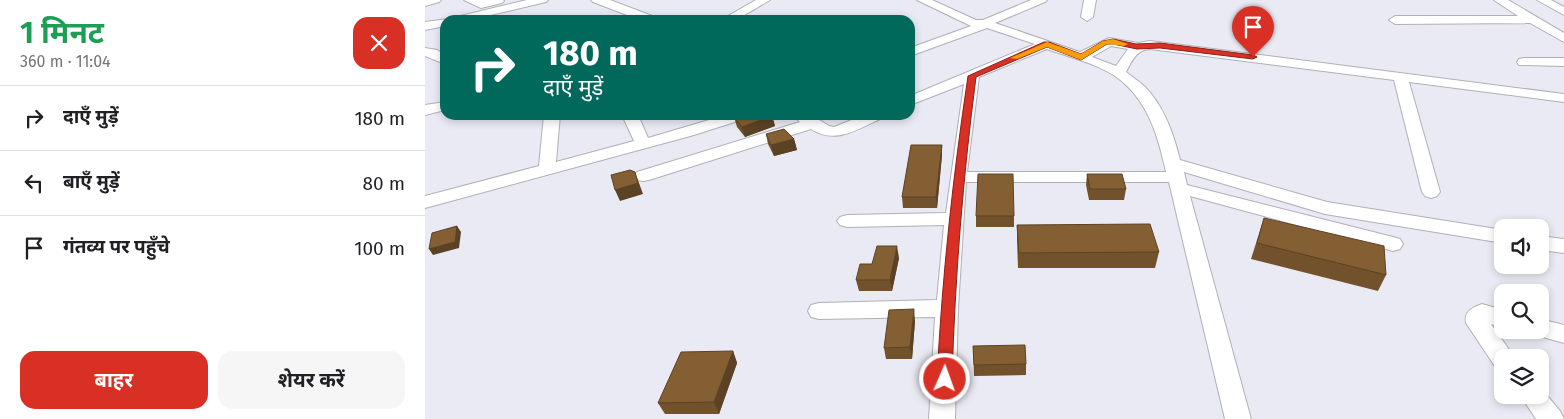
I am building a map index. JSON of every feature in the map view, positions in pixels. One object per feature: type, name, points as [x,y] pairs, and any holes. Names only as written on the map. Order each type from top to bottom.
[{"type":"street","points":[[425,3],[435,0]]},
{"type":"street","points":[[470,0],[481,5],[501,0]]},
{"type":"street","points":[[491,15],[542,0]]},
{"type":"street","points":[[597,0],[611,3],[637,15]]},
{"type":"street","points":[[736,15],[764,0]]},
{"type":"street","points":[[923,0],[974,23],[987,24],[1081,57],[1119,73],[1141,90],[1151,105],[1167,140],[1238,419]]},
{"type":"street","points":[[915,50],[987,24],[988,21],[1041,0]]},
{"type":"street","points":[[1087,17],[1090,0]]},
{"type":"street","points":[[1499,0],[1562,36]]},
{"type":"street","points":[[1543,0],[1564,12]]},
{"type":"street","points":[[1395,20],[1532,19]]},
{"type":"street","points":[[425,26],[440,23]]},
{"type":"street","points":[[1081,57],[1105,42],[1113,41],[1137,47]]},
{"type":"street","points":[[915,99],[1047,44]]},
{"type":"street","points":[[1119,73],[1134,48],[1140,45],[1160,45],[1564,98]]},
{"type":"street","points":[[425,52],[440,57]]},
{"type":"street","points":[[1523,62],[1564,62]]},
{"type":"street","points":[[942,419],[947,308],[958,177],[972,76]]},
{"type":"street","points":[[1400,76],[1431,192]]},
{"type":"street","points":[[425,110],[440,107]]},
{"type":"street","points":[[547,170],[552,120]]},
{"type":"street","points":[[632,120],[643,144]]},
{"type":"street","points":[[425,202],[643,144],[725,120]]},
{"type":"street","points":[[643,176],[803,120]]},
{"type":"street","points":[[808,120],[824,130],[836,132],[865,120]]},
{"type":"street","points":[[958,177],[1175,176],[1325,208],[1494,236]]},
{"type":"street","points":[[1175,176],[1393,244]]},
{"type":"street","points":[[847,221],[955,219]]},
{"type":"street","points":[[1549,244],[1564,246]]},
{"type":"street","points":[[819,311],[947,308]]},
{"type":"street","points":[[1494,317],[1482,314],[1475,317],[1477,324],[1496,349]]},
{"type":"street","points":[[1549,330],[1564,334]]},
{"type":"street","points":[[1540,404],[1551,419]]},
{"type":"building","points":[[736,120],[762,120],[742,127]]},
{"type":"building","points":[[784,129],[794,139],[771,145],[766,134]]},
{"type":"building","points":[[911,145],[942,145],[936,197],[902,197]]},
{"type":"building","points":[[630,170],[635,172],[638,183],[615,190],[611,175]]},
{"type":"building","points":[[978,174],[1013,174],[1014,216],[976,216]]},
{"type":"building","points":[[1087,174],[1122,174],[1126,189],[1090,189]]},
{"type":"building","points":[[1264,218],[1384,246],[1386,275],[1257,243]]},
{"type":"building","points":[[1150,224],[1159,252],[1019,253],[1017,225]]},
{"type":"building","points":[[457,226],[455,242],[429,249],[432,233]]},
{"type":"building","points":[[877,246],[897,246],[890,280],[856,280],[860,264],[872,264]]},
{"type":"building","points":[[914,309],[910,347],[884,348],[889,310]]},
{"type":"building","points":[[1025,345],[1026,364],[974,365],[973,346]]},
{"type":"building","points":[[733,351],[714,402],[658,403],[681,352]]},
{"type":"slow traffic","points":[[1014,58],[1047,44],[1081,57],[1105,42],[1113,41],[1124,44]]},
{"type":"route","points":[[945,379],[947,308],[958,177],[972,76],[1047,44],[1081,57],[1105,42],[1113,41],[1137,47],[1140,45],[1160,45],[1253,57]]}]
